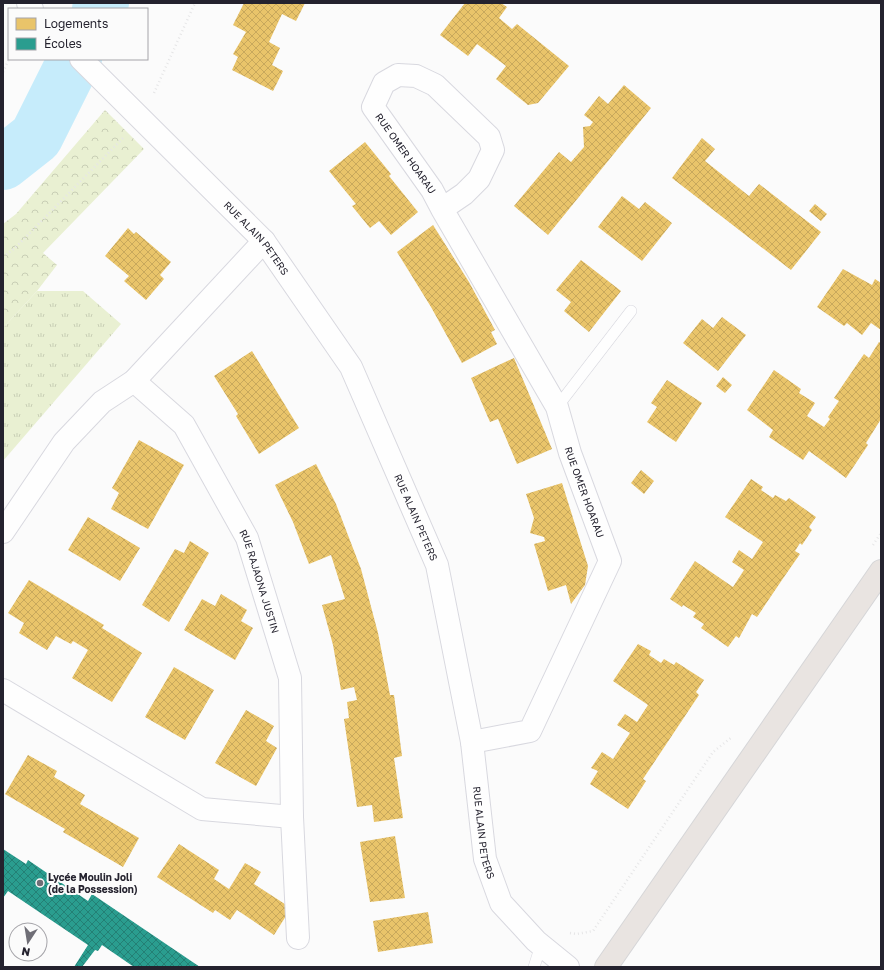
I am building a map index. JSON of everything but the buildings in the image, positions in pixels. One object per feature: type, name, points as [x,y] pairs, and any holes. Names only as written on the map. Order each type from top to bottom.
[{"type":"main road","points":[[606,967],[881,571]]},
{"type":"street","name":"RUE ALAIN PETERS","points":[[82,60],[264,241],[351,367],[437,566],[472,742],[485,859],[501,903],[541,945],[568,967]]},
{"type":"street","name":"RUE OMER HOARAU","points":[[442,209],[464,194],[479,179],[493,150],[489,137],[435,85],[416,76],[398,75],[384,83],[373,107],[432,190],[442,209],[557,407],[570,453],[610,561],[530,731],[472,742]]},
{"type":"street","points":[[3,532],[64,442],[102,402],[134,381],[264,241]]},
{"type":"street","name":"RUE RAJAONA JUSTIN","points":[[134,381],[184,425],[247,538],[290,678],[292,817],[298,938]]},
{"type":"street","points":[[3,690],[202,809],[292,817]]},
{"type":"lane","points":[[557,407],[631,311]]},
{"type":"lane","points":[[534,967],[541,945]]},
{"type":"path","points":[[152,96],[195,3]]},
{"type":"path","points":[[3,72],[9,60]]},
{"type":"path","points":[[3,257],[15,248],[124,137]]},
{"type":"path","points":[[872,546],[881,533]]},
{"type":"path","points":[[564,932],[577,934],[593,931],[713,752],[735,735]]},
{"type":"green space","points":[[105,110],[144,149],[43,253],[57,265],[37,291],[3,328],[3,224],[16,214]]},
{"type":"green space","points":[[37,291],[83,291],[121,324],[3,461],[3,328]]},
{"type":"waterway","points":[[100,8],[102,3]]},
{"type":"waterway","points":[[3,163],[36,137],[74,60]]},
{"type":"place","name":"Lycée Moulin Joli (de la Possession)","points":[[40,883]]}]
